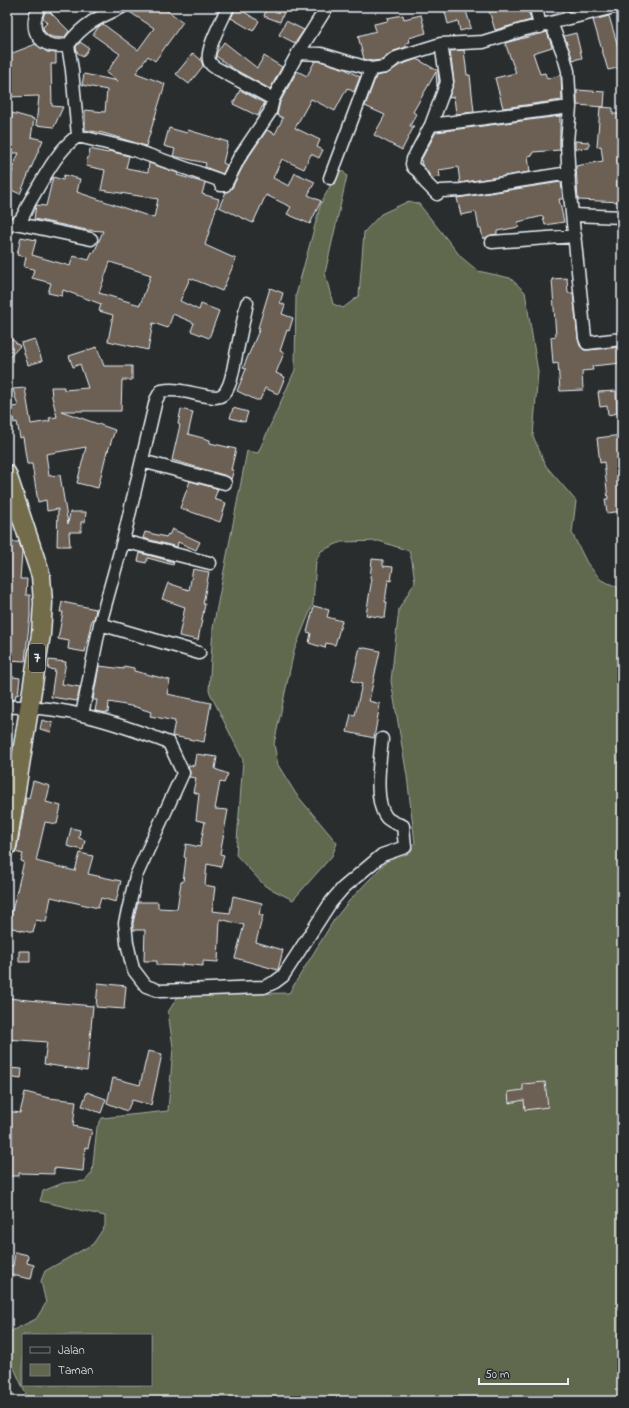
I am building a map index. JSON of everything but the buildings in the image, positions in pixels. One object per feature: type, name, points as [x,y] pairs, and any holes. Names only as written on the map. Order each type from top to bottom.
[{"type":"highway","name":"7","points":[[7,474],[41,576],[43,603],[41,634],[7,846]]},
{"type":"street","points":[[38,7],[34,24],[37,37],[54,46],[68,45],[80,30],[93,20],[122,7]]},
{"type":"street","points":[[11,225],[21,219],[40,183],[62,151],[73,139],[78,136],[131,148],[219,180],[221,185],[225,185],[239,158],[270,112],[273,99],[298,53],[327,7]]},
{"type":"street","points":[[536,7],[545,25],[563,53],[568,71],[570,107],[567,142],[584,338],[587,343],[622,339]]},
{"type":"street","points":[[298,53],[321,54],[371,68],[385,67],[396,58],[441,44],[483,42],[522,30],[614,7]]},
{"type":"street","points":[[227,9],[211,46],[209,56],[210,63],[218,69],[273,99]]},
{"type":"street","points":[[441,44],[447,82],[430,125],[412,164],[425,182],[437,194],[441,191],[462,190],[569,173]]},
{"type":"street","points":[[68,45],[72,70],[78,136]]},
{"type":"street","points":[[330,178],[371,68]]},
{"type":"street","points":[[430,125],[570,107]]},
{"type":"street","points":[[573,215],[622,217]]},
{"type":"street","points":[[11,225],[91,239]]},
{"type":"street","points":[[492,242],[575,236]]},
{"type":"street","points":[[82,715],[100,624],[123,541],[156,400],[161,391],[170,389],[180,389],[189,393],[215,397],[222,395],[227,391],[247,303]]},
{"type":"street","points":[[142,461],[224,483]]},
{"type":"street","points":[[123,541],[210,563]]},
{"type":"street","points":[[100,624],[199,653]]},
{"type":"street","points":[[7,707],[29,706],[82,715],[132,729],[169,743],[183,773],[136,876],[125,923],[126,943],[133,969],[146,986],[160,991],[264,987],[275,982],[283,976],[331,902],[343,888],[382,855],[405,847],[403,826],[388,819],[380,806],[378,792],[382,739]]},
{"type":"green space","points":[[340,168],[347,176],[325,273],[333,304],[343,308],[359,296],[364,232],[381,214],[409,201],[419,204],[461,257],[478,271],[510,278],[525,292],[538,372],[533,436],[546,466],[576,501],[572,533],[587,563],[601,580],[622,589],[622,1401],[28,1401],[22,1386],[152,1386],[152,1334],[22,1334],[22,1386],[14,1368],[7,1365],[7,1333],[36,1319],[46,1303],[41,1281],[45,1271],[93,1244],[105,1226],[105,1216],[40,1201],[43,1191],[63,1183],[85,1181],[92,1173],[97,1127],[102,1118],[168,1111],[173,1047],[168,1012],[179,995],[289,993],[334,920],[349,901],[393,855],[415,843],[407,776],[391,681],[399,609],[415,582],[412,561],[409,551],[379,541],[341,542],[321,551],[316,561],[313,604],[294,651],[274,744],[278,765],[296,794],[337,843],[332,856],[293,900],[265,886],[236,855],[243,760],[209,691],[213,628],[247,451],[258,453],[295,370],[296,295],[321,203]]}]
